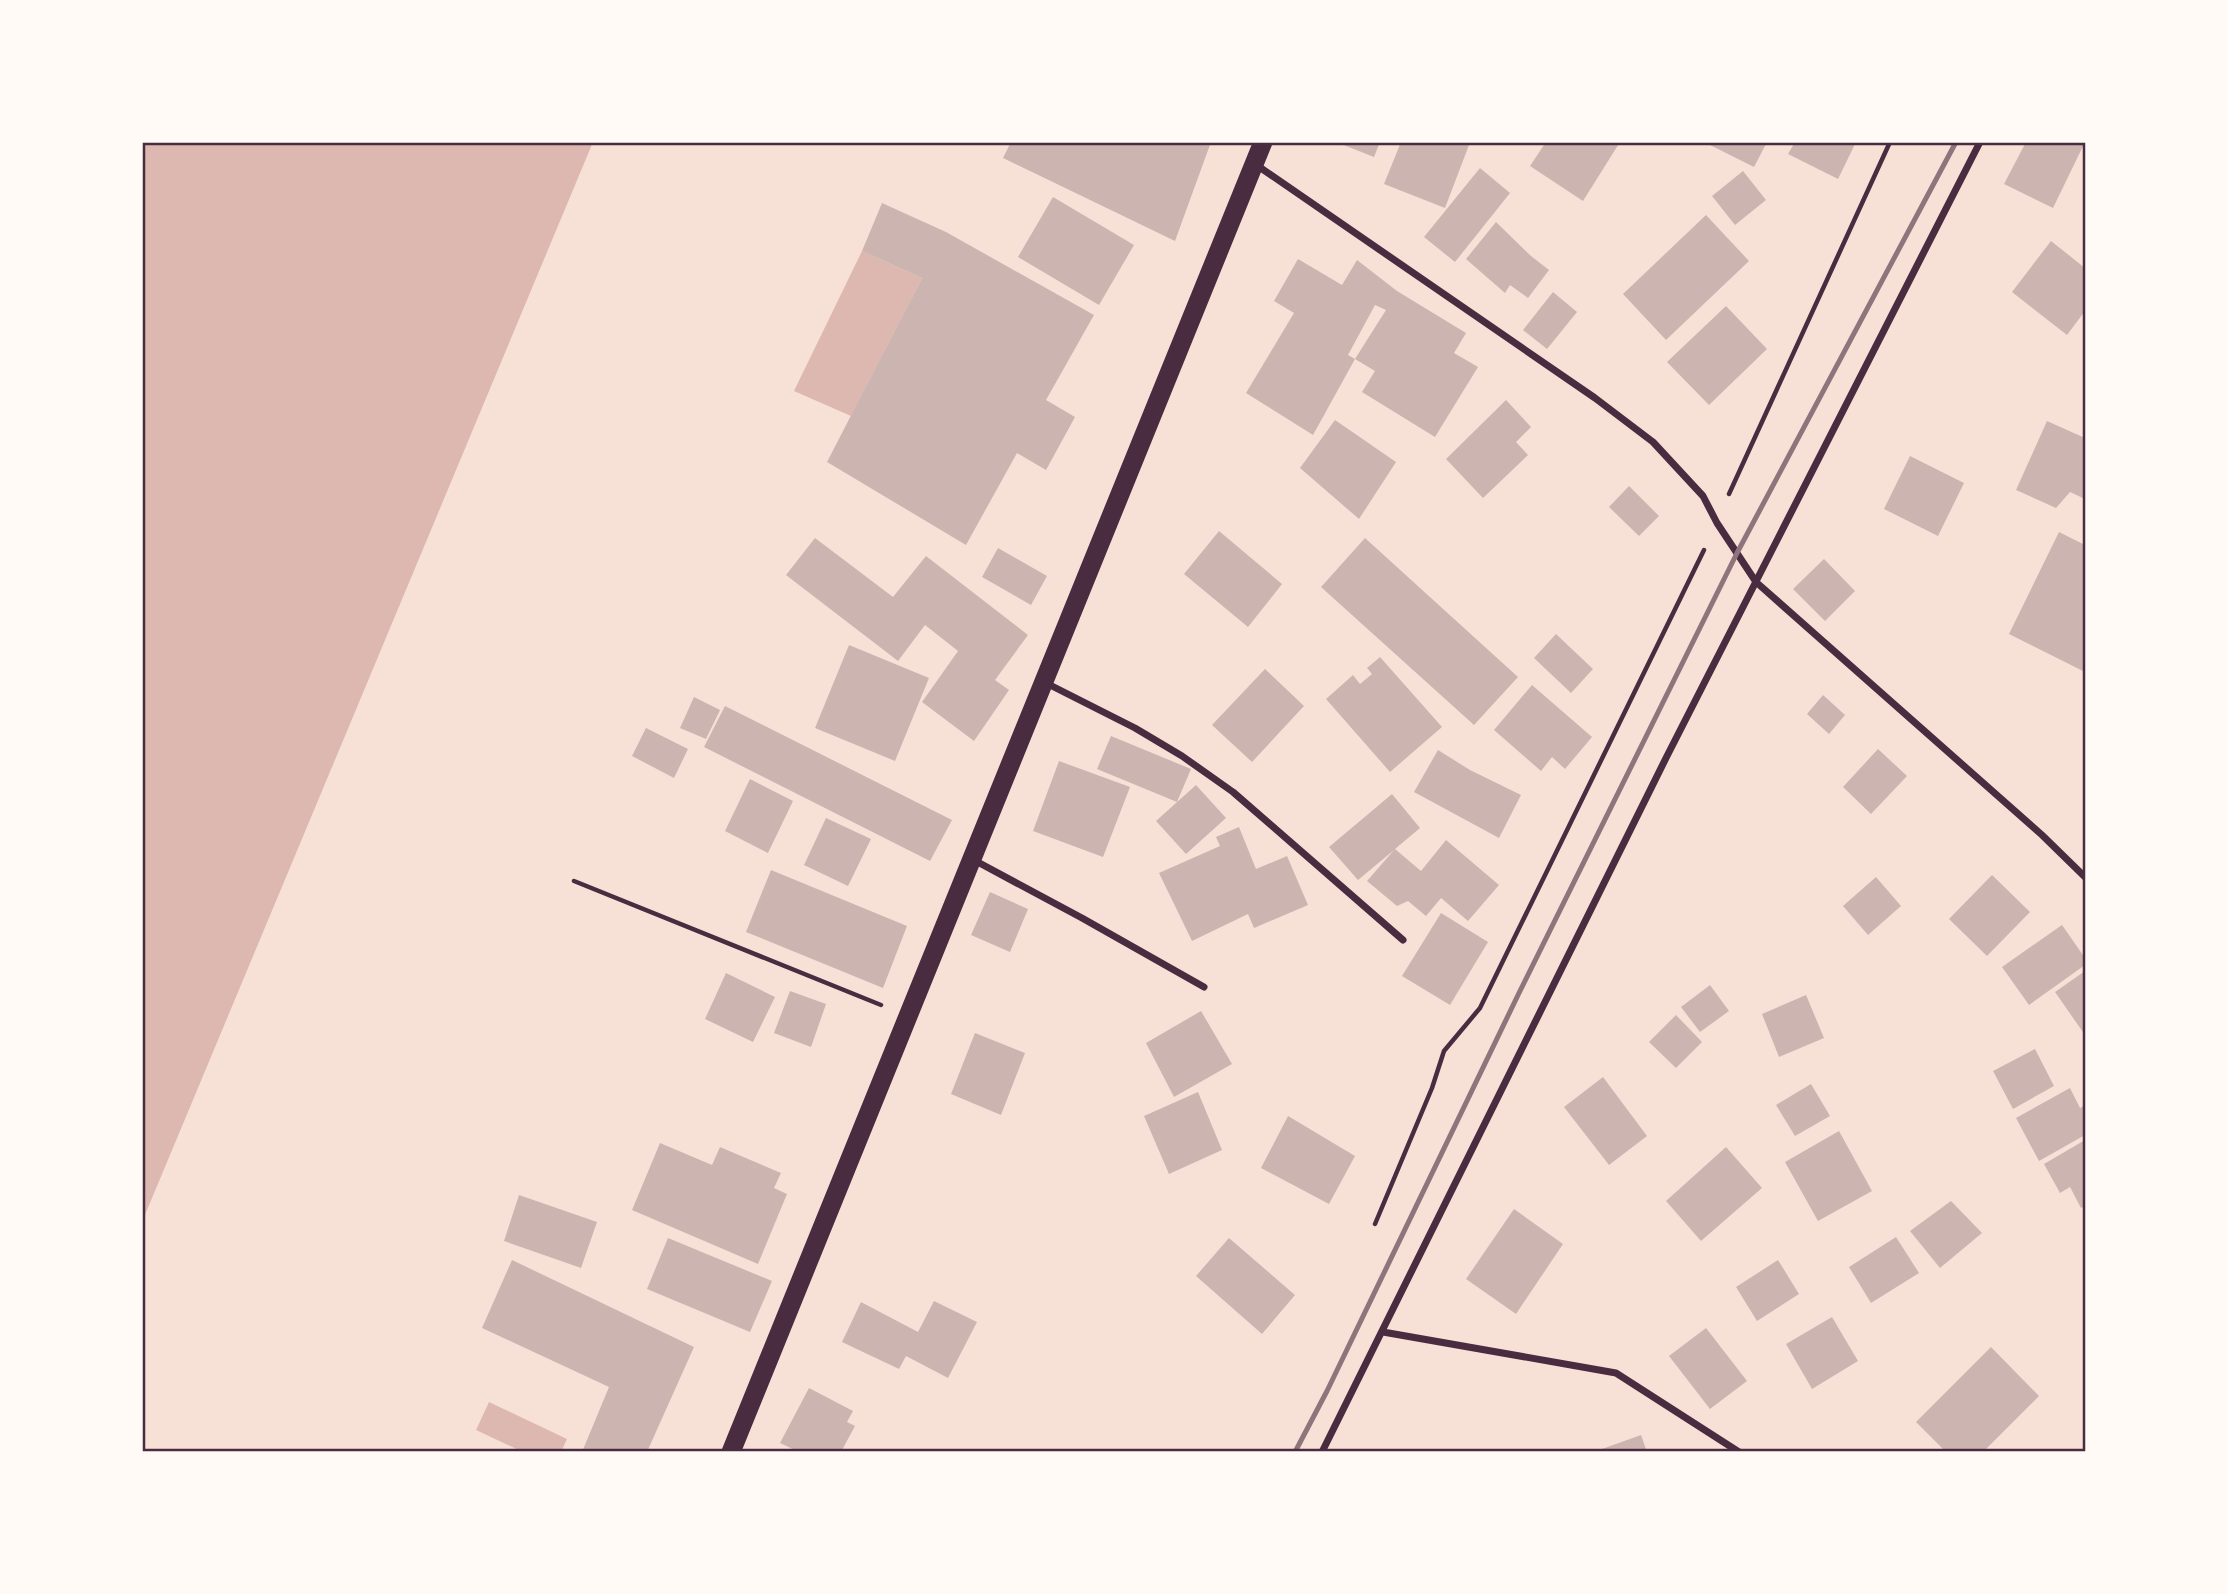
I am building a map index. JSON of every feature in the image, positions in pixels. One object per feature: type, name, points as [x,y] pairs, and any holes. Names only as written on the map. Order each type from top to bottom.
[{"type":"highway","points":[[731,1452],[1264,142]]},
{"type":"street","points":[[1322,1452],[1560,972],[1980,142]]},
{"type":"street","points":[[1254,163],[1584,390],[1653,442],[1703,496],[1717,523],[1756,582],[2042,835],[2085,877]]},
{"type":"street","points":[[1044,682],[1135,728],[1223,785],[1404,940]]},
{"type":"street","points":[[972,859],[1204,987]]},
{"type":"street","points":[[1383,1332],[1616,1373],[1739,1452]]},
{"type":"path","points":[[1375,1224],[1432,1088],[1444,1051],[1480,1008],[1717,523],[1749,447],[1890,142]]},
{"type":"path","points":[[574,881],[908,1016]]},
{"type":"shaded area","points":[[142,142],[593,142],[142,1222]]},
{"type":"shaded area","points":[[862,251],[922,278],[851,416],[794,391]]},
{"type":"shaded area","points":[[489,1402],[567,1439],[561,1452],[523,1452],[476,1430]]},
{"type":"building","points":[[1011,142],[1211,142],[1175,241],[1003,158]]},
{"type":"building","points":[[1336,142],[1380,142],[1374,157]]},
{"type":"building","points":[[1401,142],[1460,142],[1469,145],[1445,208],[1384,184]]},
{"type":"building","points":[[1546,142],[1620,142],[1583,201],[1530,166]]},
{"type":"building","points":[[1704,142],[1767,142],[1754,167]]},
{"type":"building","points":[[1795,142],[1856,142],[1838,179],[1788,154]]},
{"type":"building","points":[[2026,142],[2085,142],[2053,208],[2004,184]]},
{"type":"building","points":[[1480,168],[1510,193],[1455,262],[1424,237]]},
{"type":"building","points":[[1743,171],[1766,200],[1735,225],[1712,196]]},
{"type":"building","points":[[1053,197],[1134,245],[1099,305],[1018,257]]},
{"type":"building","points":[[882,203],[946,232],[1094,315],[1046,400],[1075,417],[1046,470],[1017,453],[966,545],[827,462],[922,278],[862,251]]},
{"type":"building","points":[[1706,215],[1749,261],[1666,340],[1623,294]]},
{"type":"building","points":[[1496,222],[1549,270],[1528,298],[1510,285],[1505,293],[1466,259]]},
{"type":"building","points":[[2051,241],[2085,268],[2085,311],[2067,335],[2012,292]]},
{"type":"building","points":[[1298,259],[1342,285],[1357,260],[1397,291],[1466,333],[1454,353],[1478,367],[1435,437],[1362,392],[1375,371],[1355,359],[1313,435],[1246,393],[1294,313],[1274,301]],"holes":[[[1375,305],[1386,310],[1355,359],[1348,355]]]},
{"type":"building","points":[[1553,292],[1577,312],[1547,349],[1523,330]]},
{"type":"building","points":[[1726,306],[1767,349],[1709,405],[1667,362]]},
{"type":"building","points":[[1506,400],[1531,427],[1516,442],[1528,455],[1483,498],[1446,459]]},
{"type":"building","points":[[1335,420],[1396,462],[1359,519],[1300,468]]},
{"type":"building","points":[[2047,421],[2085,438],[2085,499],[2070,492],[2056,508],[2016,490]]},
{"type":"building","points":[[1910,456],[1964,483],[1938,536],[1884,509]]},
{"type":"building","points":[[1629,486],[1659,516],[1639,536],[1609,507]]},
{"type":"building","points":[[1219,531],[1282,584],[1248,627],[1184,574]]},
{"type":"building","points":[[2059,532],[2085,545],[2085,672],[2009,634]]},
{"type":"building","points":[[815,538],[893,597],[926,556],[1028,635],[995,680],[1009,690],[974,741],[922,702],[958,651],[925,625],[898,661],[786,575]]},
{"type":"building","points":[[1365,538],[1518,677],[1474,725],[1321,587]]},
{"type":"building","points":[[998,548],[1047,576],[1031,605],[982,577]]},
{"type":"building","points":[[1824,559],[1855,591],[1825,621],[1793,589]]},
{"type":"building","points":[[1556,634],[1593,669],[1571,693],[1534,658]]},
{"type":"building","points":[[849,645],[929,678],[895,761],[815,728]]},
{"type":"building","points":[[1380,657],[1442,727],[1390,772],[1326,699],[1353,675],[1360,684],[1372,674],[1367,668]]},
{"type":"building","points":[[1265,669],[1304,706],[1252,762],[1212,725]]},
{"type":"building","points":[[1532,685],[1592,737],[1565,769],[1552,757],[1541,771],[1494,730]]},
{"type":"building","points":[[1823,695],[1845,715],[1829,734],[1807,714]]},
{"type":"building","points":[[694,697],[720,710],[706,739],[680,728]]},
{"type":"building","points":[[725,706],[952,820],[930,861],[704,747]]},
{"type":"building","points":[[646,728],[688,749],[674,778],[632,756]]},
{"type":"building","points":[[1111,736],[1191,769],[1177,802],[1097,769]]},
{"type":"building","points":[[1878,749],[1907,776],[1871,814],[1843,787]]},
{"type":"building","points":[[1438,750],[1470,770],[1521,795],[1499,838],[1414,792]]},
{"type":"building","points":[[1059,761],[1130,787],[1103,857],[1033,831]]},
{"type":"building","points":[[750,779],[793,801],[768,853],[725,831]]},
{"type":"building","points":[[1196,785],[1226,818],[1186,854],[1156,821]]},
{"type":"building","points":[[1392,794],[1420,828],[1395,849],[1421,871],[1446,840],[1499,885],[1468,921],[1441,898],[1426,916],[1408,901],[1397,906],[1367,881],[1394,850],[1358,880],[1329,847]]},
{"type":"building","points":[[826,818],[871,839],[848,886],[804,865]]},
{"type":"building","points":[[1239,827],[1256,869],[1287,856],[1308,905],[1254,928],[1248,914],[1192,941],[1159,873],[1220,846],[1216,837]]},
{"type":"building","points":[[771,870],[907,926],[883,988],[746,932]]},
{"type":"building","points":[[1992,875],[2030,912],[1987,956],[1949,919]]},
{"type":"building","points":[[1876,877],[1901,906],[1868,935],[1843,906]]},
{"type":"building","points":[[990,892],[1028,909],[1010,952],[971,935]]},
{"type":"building","points":[[1441,913],[1488,942],[1450,1005],[1402,976]]},
{"type":"building","points":[[2062,925],[2085,958],[2085,965],[2029,1005],[2002,967]]},
{"type":"building","points":[[2085,971],[2085,1035],[2055,992]]},
{"type":"building","points":[[726,973],[775,997],[753,1042],[705,1019]]},
{"type":"building","points":[[1710,985],[1729,1011],[1700,1032],[1681,1007]]},
{"type":"building","points":[[790,991],[826,1004],[811,1047],[774,1033]]},
{"type":"building","points":[[1806,995],[1824,1038],[1779,1057],[1762,1014]]},
{"type":"building","points":[[1201,1011],[1232,1064],[1174,1097],[1146,1043]]},
{"type":"building","points":[[1676,1015],[1702,1042],[1676,1068],[1649,1042]]},
{"type":"building","points":[[975,1033],[1025,1053],[1001,1115],[951,1094]]},
{"type":"building","points":[[2035,1049],[2054,1086],[2013,1109],[1993,1071]]},
{"type":"building","points":[[1603,1077],[1647,1136],[1609,1165],[1564,1107]]},
{"type":"building","points":[[1811,1084],[1830,1116],[1795,1136],[1776,1105]]},
{"type":"building","points":[[2070,1088],[2080,1108],[2085,1105],[2085,1135],[2039,1161],[2016,1118]]},
{"type":"building","points":[[1198,1092],[1222,1150],[1169,1174],[1144,1116]]},
{"type":"building","points":[[1288,1116],[1355,1156],[1329,1204],[1261,1168]]},
{"type":"building","points":[[1839,1131],[1872,1191],[1818,1221],[1785,1162]]},
{"type":"building","points":[[2085,1140],[2085,1206],[2081,1208],[2070,1187],[2060,1193],[2044,1164]]},
{"type":"building","points":[[660,1143],[712,1165],[720,1147],[781,1173],[774,1188],[787,1194],[758,1264],[632,1210]]},
{"type":"building","points":[[1726,1147],[1762,1188],[1701,1241],[1666,1201]]},
{"type":"building","points":[[519,1195],[597,1222],[581,1268],[504,1241]]},
{"type":"building","points":[[1951,1201],[1982,1233],[1940,1268],[1910,1231]]},
{"type":"building","points":[[1514,1209],[1563,1244],[1516,1314],[1466,1279]]},
{"type":"building","points":[[1896,1237],[1919,1273],[1871,1303],[1849,1267]]},
{"type":"building","points":[[668,1238],[772,1281],[750,1332],[647,1289]]},
{"type":"building","points":[[1229,1238],[1295,1295],[1262,1334],[1196,1276]]},
{"type":"building","points":[[512,1260],[694,1347],[647,1452],[582,1452],[609,1387],[482,1328]]},
{"type":"building","points":[[1778,1260],[1799,1294],[1757,1321],[1736,1287]]},
{"type":"building","points":[[934,1301],[977,1322],[948,1378],[906,1356],[899,1369],[842,1342],[861,1302],[918,1332]]},
{"type":"building","points":[[1832,1317],[1858,1361],[1812,1389],[1786,1344]]},
{"type":"building","points":[[1706,1328],[1747,1381],[1710,1409],[1669,1356]]},
{"type":"building","points":[[1991,1347],[2039,1396],[1983,1452],[1946,1452],[1916,1422]]},
{"type":"building","points":[[809,1388],[853,1411],[847,1422],[855,1426],[841,1452],[799,1452],[780,1443]]},
{"type":"building","points":[[1641,1435],[1647,1452],[1603,1452],[1602,1449]]},
{"type":"railway","points":[[1295,1452],[1737,553],[1956,142]]}]
